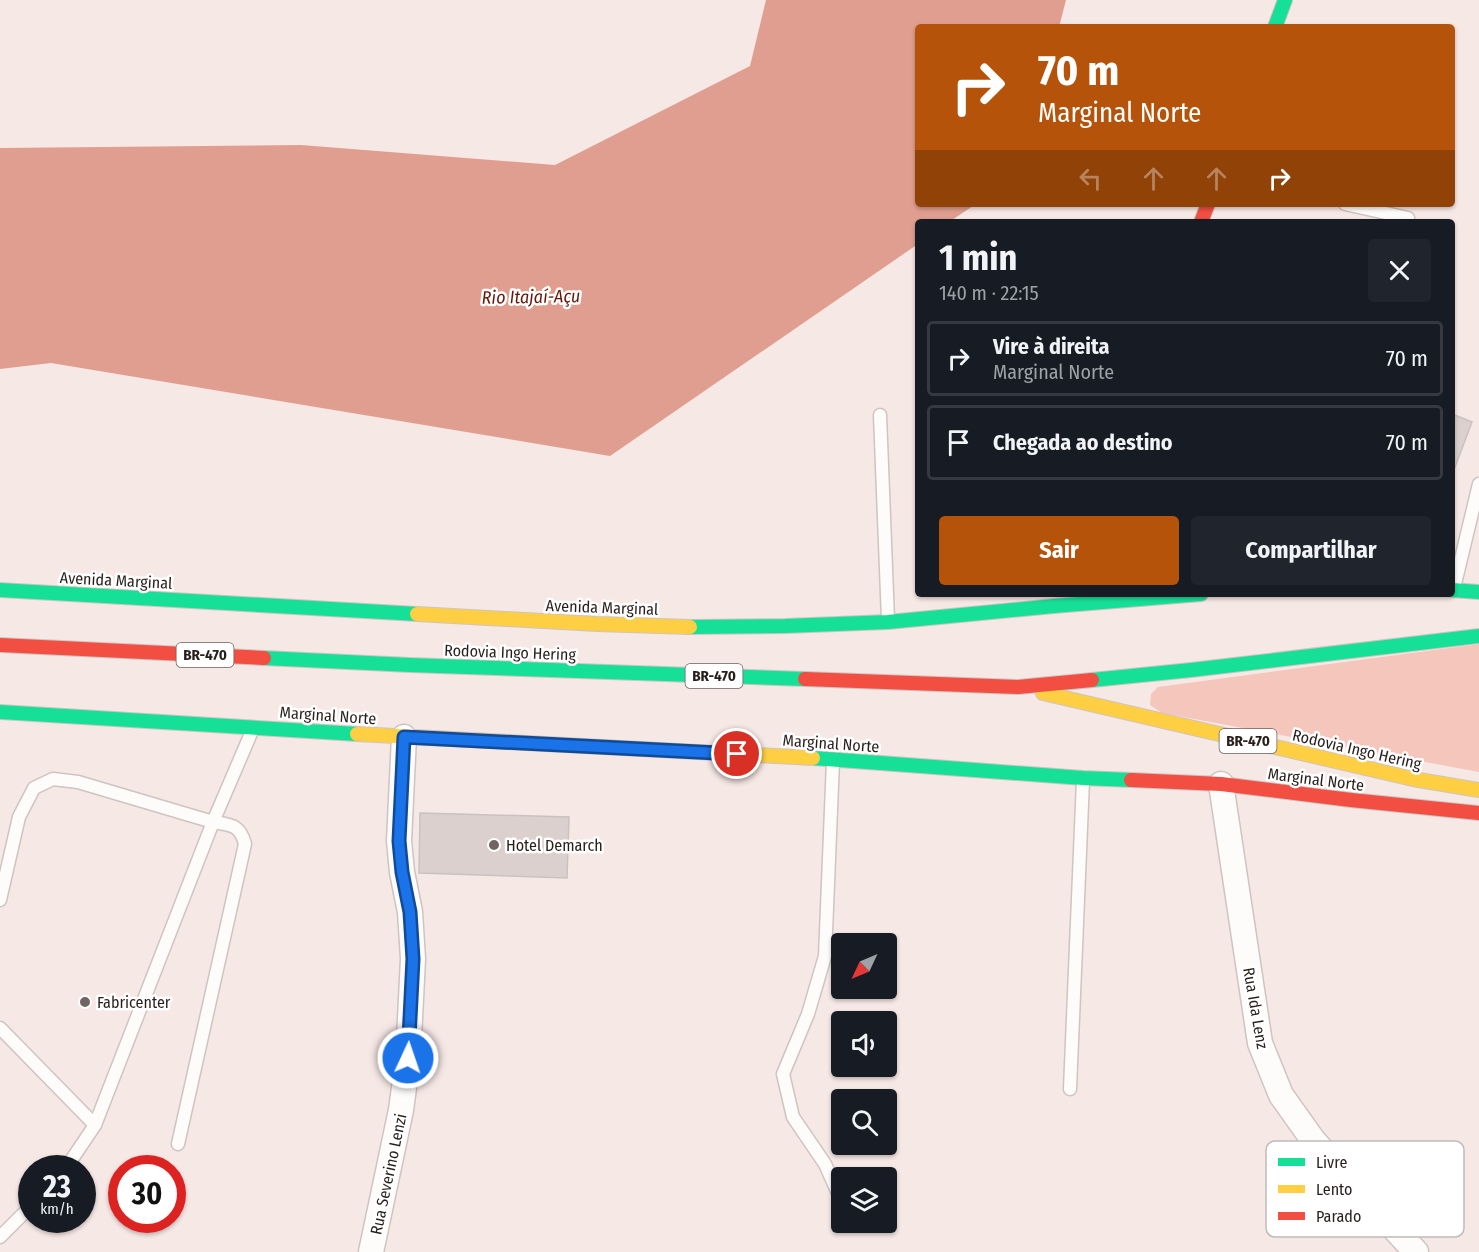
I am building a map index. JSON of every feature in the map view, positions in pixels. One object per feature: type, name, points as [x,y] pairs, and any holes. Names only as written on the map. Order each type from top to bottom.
[{"type":"main road","points":[[1276,24],[1286,0]]},
{"type":"main road","name":"Avenida Marginal","points":[[0,590],[597,624],[694,627],[888,622],[1056,600],[1128,597]]},
{"type":"main road","points":[[1455,590],[1479,592]]},
{"type":"main road","name":"Rodovia Ingo Hering","points":[[0,645],[410,665],[1018,687],[1191,670],[1479,636]]},
{"type":"main road","name":"Rodovia Ingo Hering","points":[[1018,687],[1413,779],[1479,790]]},
{"type":"main road","name":"Marginal Norte","points":[[0,712],[404,737],[833,759],[1083,778],[1221,784],[1479,813]]},
{"type":"street","name":"Rua Severino Lenzi","points":[[372,1252],[401,1110],[408,1058],[413,959],[410,912],[399,841],[404,737]]},
{"type":"street","name":"Rua Ida Lenz","points":[[1221,784],[1260,1043],[1281,1095],[1314,1141]]},
{"type":"street","name":"Rua Ida Lenz","points":[[1402,1237],[1416,1252]]},
{"type":"lane","points":[[1358,207],[1408,218]]},
{"type":"lane","points":[[880,415],[888,622]]},
{"type":"lane","points":[[1455,582],[1479,484]]},
{"type":"lane","points":[[75,1155],[95,1125],[213,822],[254,727]]},
{"type":"lane","points":[[831,1177],[825,1164],[793,1117],[783,1074],[808,1014],[825,956],[833,759]]},
{"type":"lane","points":[[0,900],[19,817],[34,788],[53,778],[78,782],[213,822],[231,825],[242,833],[245,844],[178,1144]]},
{"type":"lane","points":[[1070,1089],[1083,778]]},
{"type":"lane","points":[[1454,811],[1479,826]]},
{"type":"lane","points":[[0,1028],[95,1125]]},
{"type":"lane","points":[[0,1236],[18,1219]]},
{"type":"shaded area","points":[[1479,644],[1479,772],[1162,713],[1150,705],[1151,694],[1158,687]]},
{"type":"water","name":"Rio Itajaí-Açu","points":[[766,0],[1066,0],[1060,24],[915,24],[915,207],[972,207],[954,219],[915,219],[915,246],[610,456],[51,363],[0,369],[0,148],[301,145],[555,165],[750,66]]},
{"type":"building","points":[[1455,415],[1472,422],[1455,467]]},
{"type":"building","name":"Hotel Demarch","points":[[420,813],[569,817],[567,878],[419,873]]},
{"type":"traffic: fast","points":[[1276,24],[1285,0]]},
{"type":"traffic: fast","points":[[0,590],[417,614]]},
{"type":"traffic: fast","points":[[1455,590],[1479,592]]},
{"type":"traffic: fast","points":[[690,627],[888,622],[1164,597]]},
{"type":"traffic: fast","points":[[1092,680],[1479,636]]},
{"type":"traffic: fast","points":[[264,658],[805,679]]},
{"type":"traffic: fast","points":[[0,712],[357,734]]},
{"type":"traffic: fast","points":[[813,758],[1131,780]]},
{"type":"traffic: slow","points":[[417,614],[690,627]]},
{"type":"traffic: slow","points":[[1043,693],[1413,779],[1479,790]]},
{"type":"traffic: slow","points":[[357,734],[813,758]]},
{"type":"traffic: jam","points":[[1202,219],[1207,207]]},
{"type":"traffic: jam","points":[[0,645],[264,658]]},
{"type":"traffic: jam","points":[[805,679],[1018,687],[1092,680]]},
{"type":"traffic: jam","points":[[1131,780],[1221,784],[1479,813]]},
{"type":"place","name":"Hotel Demarch","points":[[494,845]]},
{"type":"place","name":"Fabricenter","points":[[85,1002]]},
{"type":"route","points":[[408,1058],[413,959],[410,912],[399,841],[404,737],[737,754]]}]
